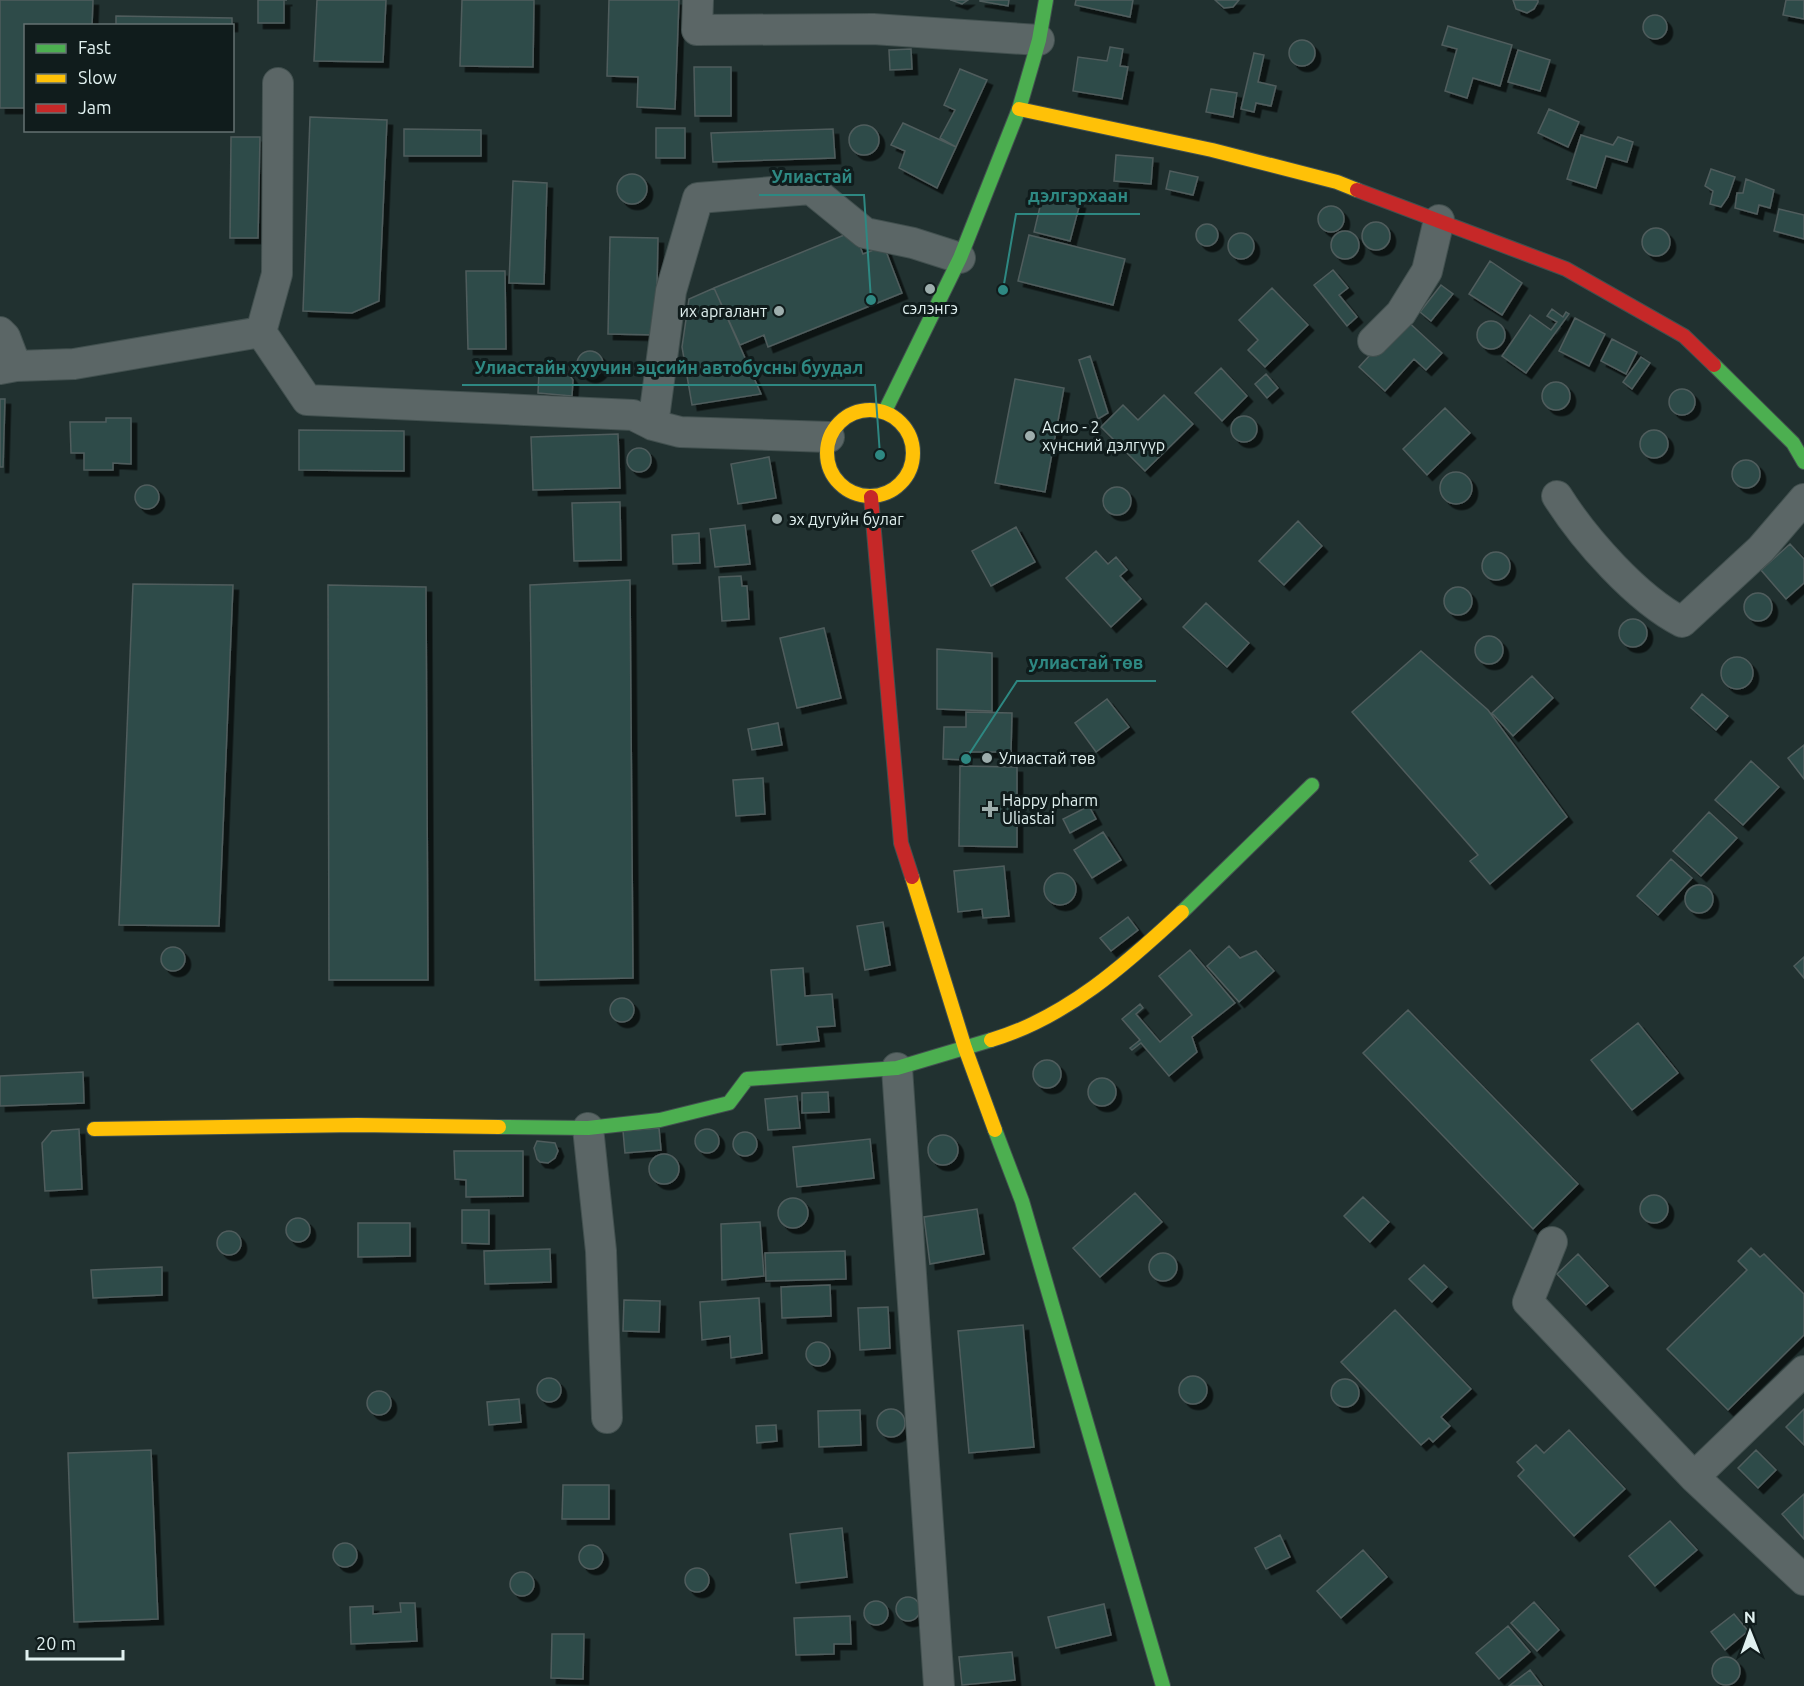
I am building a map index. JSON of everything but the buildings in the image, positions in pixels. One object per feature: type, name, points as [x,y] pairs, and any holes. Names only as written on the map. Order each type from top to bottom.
[{"type":"street","points":[[698,0],[697,30],[873,29],[1039,40]]},
{"type":"street","points":[[885,411],[960,258],[1019,109],[1039,40],[1046,0]]},
{"type":"street","points":[[278,83],[277,273],[261,332],[307,400],[633,415],[653,425],[680,432],[829,437]]},
{"type":"street","points":[[1019,109],[1212,150],[1337,182],[1566,269],[1684,336],[1793,442],[1804,462]]},
{"type":"street","points":[[653,425],[670,291],[698,198],[811,189],[865,233],[913,243],[960,258]]},
{"type":"street","points":[[1372,341],[1401,313],[1427,271],[1439,220]]},
{"type":"street","points":[[0,332],[5,337],[8,368],[74,364],[261,332]]},
{"type":"street","points":[[868,409],[885,411],[900,421],[910,434],[914,452],[911,468],[902,483],[888,493],[872,497],[855,494],[840,485],[830,471],[826,454],[829,437],[838,423],[852,412],[868,409]]},
{"type":"street","points":[[1557,496],[1570,517],[1628,583],[1666,614],[1682,622],[1761,549],[1804,499]]},
{"type":"street","points":[[872,497],[901,843],[965,1048],[1022,1201],[1163,1686]]},
{"type":"street","points":[[94,1129],[357,1125],[588,1128],[660,1119],[729,1103],[747,1079],[897,1068],[1018,1032],[1076,1001],[1145,947],[1312,785]]},
{"type":"street","points":[[897,1068],[939,1686]]},
{"type":"street","points":[[588,1128],[601,1251],[607,1418]]},
{"type":"street","points":[[1552,1242],[1528,1302],[1694,1478],[1804,1580]]},
{"type":"street","points":[[1694,1478],[1804,1371]]},
{"type":"traffic: fast","points":[[885,411],[960,258],[1019,109],[1039,40],[1046,0]]},
{"type":"traffic: fast","points":[[1714,365],[1793,443],[1804,462]]},
{"type":"traffic: fast","points":[[1182,912],[1312,785]]},
{"type":"traffic: fast","points":[[499,1127],[588,1128],[660,1120],[729,1103],[747,1079],[897,1068],[991,1040]]},
{"type":"traffic: fast","points":[[995,1130],[1022,1201],[1163,1686]]},
{"type":"traffic: slow","points":[[1019,109],[1212,150],[1337,182],[1357,190]]},
{"type":"traffic: slow","points":[[862,410],[878,410],[901,422],[910,436],[913,453],[910,470],[901,484],[878,496],[862,496],[846,489],[834,477],[827,461],[827,445],[834,429],[846,417],[862,410]]},
{"type":"traffic: slow","points":[[912,877],[965,1048],[995,1130]]},
{"type":"traffic: slow","points":[[991,1040],[1045,1018],[1070,1004],[1117,970],[1182,912]]},
{"type":"traffic: slow","points":[[94,1129],[357,1125],[499,1127]]},
{"type":"traffic: jam","points":[[1357,190],[1566,269],[1684,336],[1714,365]]},
{"type":"traffic: jam","points":[[871,497],[901,843],[912,877]]},
{"type":"place","name":"сэлэнгэ","points":[[930,289]]},
{"type":"place","name":"дэлгэрхаан","points":[[1003,290]]},
{"type":"place","name":"Улиастай","points":[[871,300]]},
{"type":"place","name":"их аргалант","points":[[779,311]]},
{"type":"place","name":"Асио - 2 хүнсний дэлгүүр","points":[[1030,436]]},
{"type":"place","name":"Улиастайн хуучин эцсийн автобусны буудал","points":[[880,455]]},
{"type":"place","name":"эх дугуйн булаг","points":[[777,519]]},
{"type":"place","name":"Улиастай төв","points":[[987,758]]},
{"type":"place","name":"улиастай төв","points":[[966,759]]},
{"type":"place","name":"Happy pharm Uliastai","points":[[990,809]]}]
